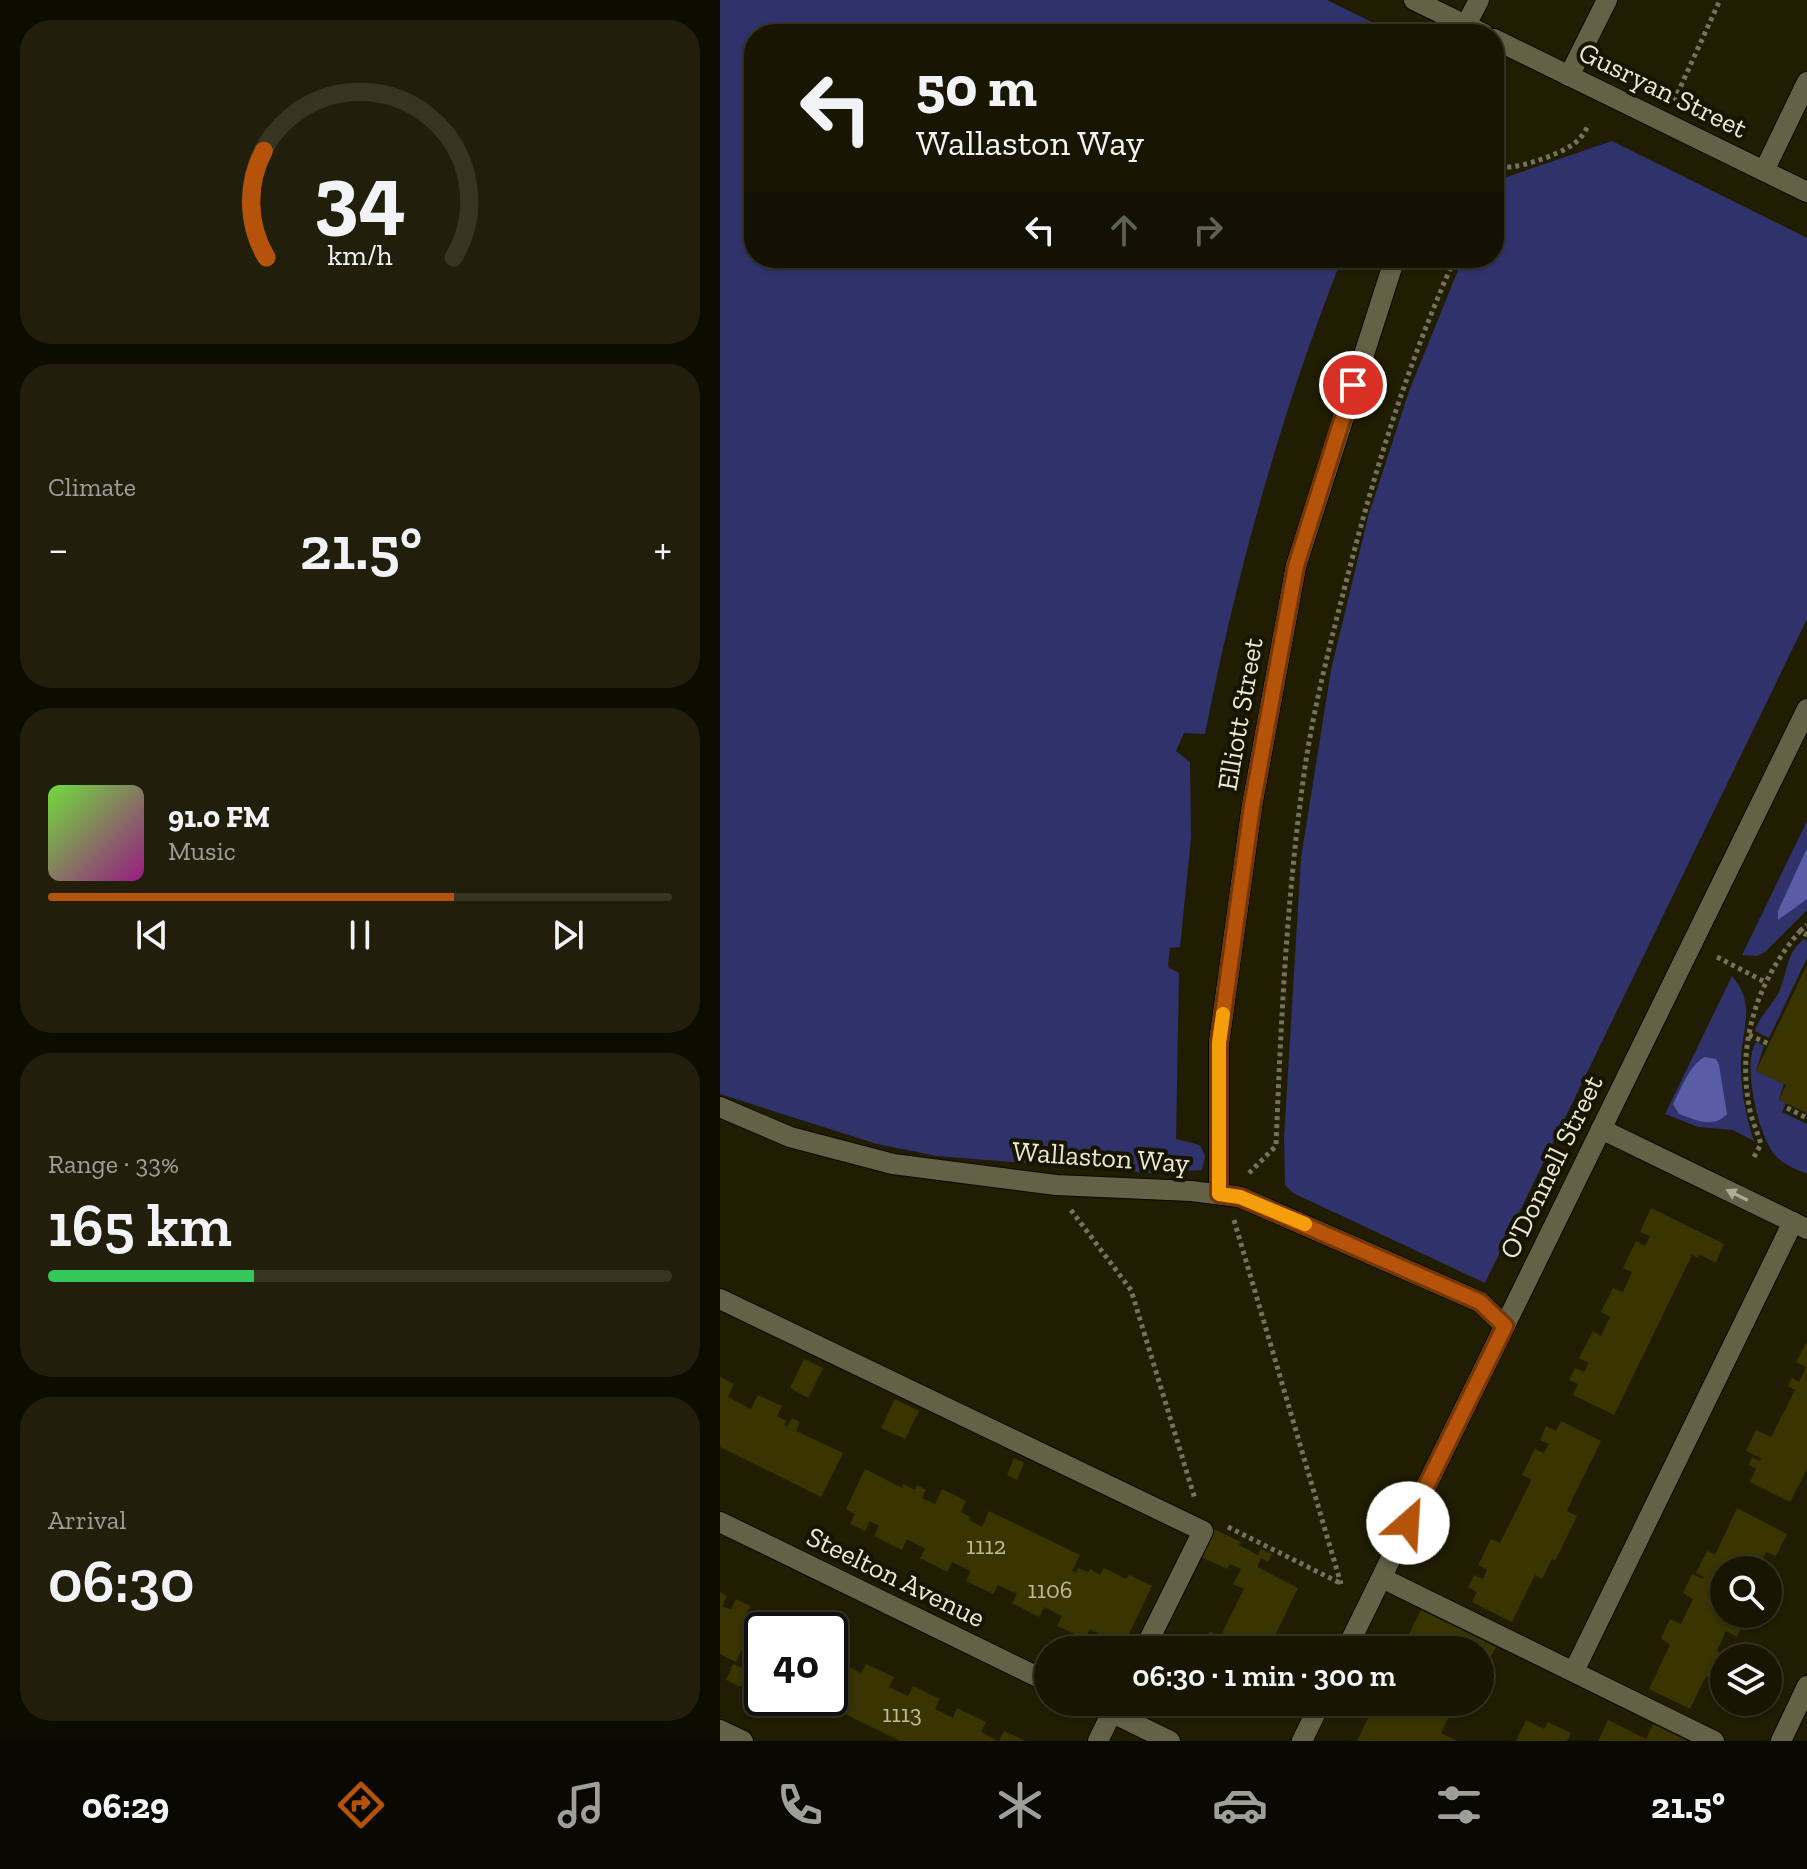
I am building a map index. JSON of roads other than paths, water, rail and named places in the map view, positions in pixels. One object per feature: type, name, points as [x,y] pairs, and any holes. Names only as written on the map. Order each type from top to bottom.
[{"type":"street","name":"Gusryan Street","points":[[1414,0],[1463,24]]},
{"type":"street","points":[[1479,0],[1484,24]]},
{"type":"street","points":[[1569,76],[1607,0]]},
{"type":"street","name":"Gusryan Street","points":[[1504,44],[1807,192]]},
{"type":"street","points":[[1764,171],[1807,82]]},
{"type":"street","name":"Elliott Street","points":[[1223,1195],[1219,1043],[1252,806],[1296,566],[1392,268]]},
{"type":"street","name":"O'Donnell Street","points":[[1353,1636],[1807,709]]},
{"type":"street","name":"Wallaston Way","points":[[720,1107],[790,1137],[893,1164],[1068,1186],[1240,1197],[1476,1300],[1505,1326]]},
{"type":"street","points":[[1574,1671],[1800,1226],[1601,1129]]},
{"type":"street","points":[[720,1299],[1203,1531],[1151,1636]]},
{"type":"street","name":"Steelton Avenue","points":[[720,1522],[1034,1675]]},
{"type":"street","points":[[1382,1578],[1714,1741]]},
{"type":"street","points":[[1781,1741],[1807,1686]]},
{"type":"street","points":[[1098,1741],[1111,1716]]},
{"type":"street","points":[[1128,1716],[1170,1741]]},
{"type":"street","points":[[1302,1741],[1314,1716]]},
{"type":"street","points":[[720,1730],[743,1741]]},
{"type":"water","points":[[1807,848],[1807,899],[1778,920],[1778,911]]},
{"type":"water","points":[[1705,1057],[1716,1059],[1719,1065],[1727,1114],[1710,1122],[1679,1114],[1673,1104],[1690,1072]]}]
